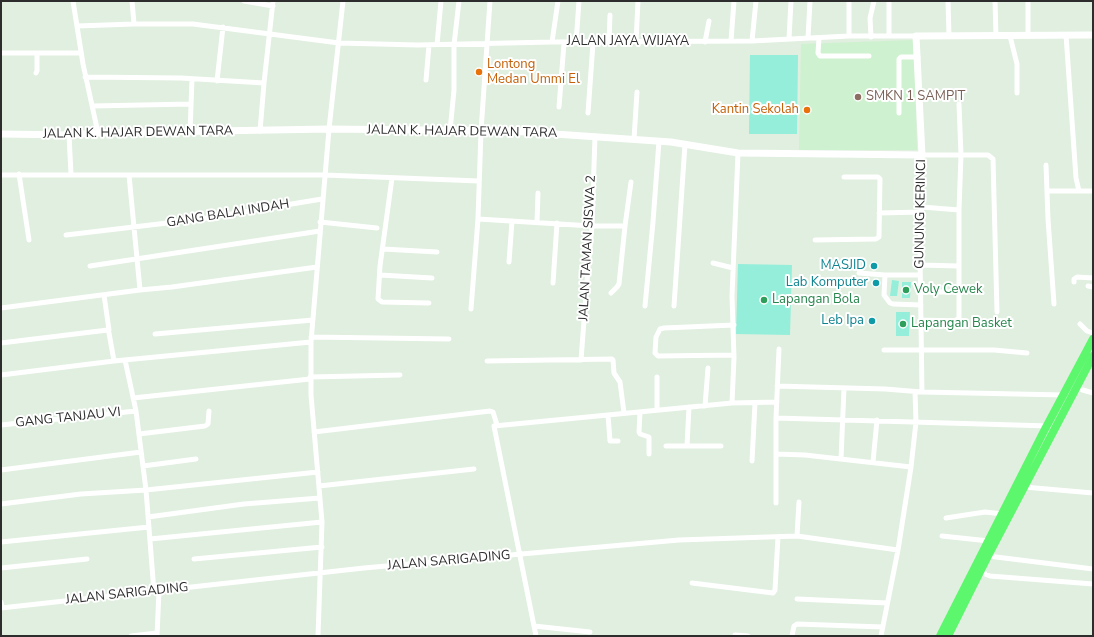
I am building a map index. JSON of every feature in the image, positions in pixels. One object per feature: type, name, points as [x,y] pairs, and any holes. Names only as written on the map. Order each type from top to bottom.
[{"type":"main road","points":[[948,636],[988,556],[1047,426],[1093,339]]},
{"type":"main road","points":[[940,636],[1003,514],[1024,487],[1093,356]]},
{"type":"street","points":[[73,1],[81,54],[98,133]]},
{"type":"street","points":[[132,1],[134,24]]},
{"type":"street","points":[[244,1],[273,3],[260,131]]},
{"type":"street","points":[[318,636],[322,522],[310,378],[311,339],[322,200],[343,1]]},
{"type":"street","points":[[437,45],[441,1]]},
{"type":"street","points":[[450,131],[454,84],[454,45],[459,1]]},
{"type":"street","points":[[472,309],[478,219],[486,44],[490,1]]},
{"type":"street","points":[[552,42],[558,1]]},
{"type":"street","points":[[576,43],[579,1]]},
{"type":"street","points":[[636,42],[638,1]]},
{"type":"street","points":[[731,41],[734,1]]},
{"type":"street","points":[[752,41],[756,1]]},
{"type":"street","points":[[789,39],[791,1]]},
{"type":"street","points":[[808,38],[810,1]]},
{"type":"street","points":[[849,1],[849,36]]},
{"type":"street","points":[[871,37],[870,18],[874,1]]},
{"type":"street","points":[[889,1],[889,36]]},
{"type":"street","points":[[948,1],[949,36]]},
{"type":"street","points":[[995,1],[996,36]]},
{"type":"street","points":[[1028,1],[1028,36]]},
{"type":"street","points":[[609,42],[610,15]]},
{"type":"street","points":[[705,42],[709,21]]},
{"type":"street","name":"JALAN JAYA WIJAYA","points":[[77,26],[193,24],[339,43],[428,45],[552,42],[705,42],[849,36],[916,36]]},
{"type":"street","points":[[218,81],[223,27]]},
{"type":"street","points":[[1066,35],[1076,178],[1079,191]]},
{"type":"street","points":[[916,36],[1093,35]]},
{"type":"street","name":"GUNUNG KERINCI","points":[[916,36],[922,155],[920,265],[922,392]]},
{"type":"street","points":[[1010,36],[1017,64],[1017,93]]},
{"type":"street","points":[[819,38],[818,54],[820,56],[869,56]]},
{"type":"street","points":[[559,107],[564,43]]},
{"type":"street","points":[[588,113],[593,43]]},
{"type":"street","points":[[426,80],[428,45]]},
{"type":"street","points":[[1,53],[81,54]]},
{"type":"street","points":[[36,73],[37,53]]},
{"type":"street","points":[[899,113],[899,58],[918,56]]},
{"type":"street","points":[[86,77],[192,79],[264,83]]},
{"type":"street","points":[[190,132],[192,79]]},
{"type":"street","points":[[634,139],[637,92]]},
{"type":"street","points":[[92,106],[191,104]]},
{"type":"street","points":[[921,320],[958,319],[959,210],[962,155],[959,104]]},
{"type":"street","name":"JALAN K. HAJAR DEWAN TARA","points":[[1,134],[69,135],[98,133],[329,129],[481,131],[595,136],[658,141],[738,153],[922,155]]},
{"type":"street","points":[[69,135],[71,174]]},
{"type":"street","name":"JALAN TAMAN SISWA 2","points":[[581,360],[592,226],[595,136]]},
{"type":"street","points":[[645,306],[653,222],[658,141]]},
{"type":"street","points":[[674,306],[685,144]]},
{"type":"street","points":[[732,403],[734,325],[732,296],[738,153]]},
{"type":"street","points":[[922,155],[988,155],[992,158],[997,312]]},
{"type":"street","points":[[1046,165],[1054,304]]},
{"type":"street","points":[[19,174],[30,240]]},
{"type":"street","points":[[1,175],[325,175],[479,181]]},
{"type":"street","points":[[129,175],[140,290]]},
{"type":"street","points":[[815,240],[877,238],[879,235],[880,179],[878,177],[844,177]]},
{"type":"street","points":[[392,178],[380,275],[379,301],[429,303]]},
{"type":"street","points":[[611,293],[619,284],[631,182]]},
{"type":"street","points":[[1047,190],[1093,191]]},
{"type":"street","points":[[537,222],[538,193]]},
{"type":"street","name":"GANG BALAI INDAH","points":[[66,235],[201,219],[322,200]]},
{"type":"street","points":[[879,213],[922,210],[959,210]]},
{"type":"street","points":[[478,219],[592,226],[626,226]]},
{"type":"street","points":[[509,262],[512,221]]},
{"type":"street","points":[[320,222],[376,228]]},
{"type":"street","points":[[553,283],[557,223]]},
{"type":"street","points":[[90,266],[320,231]]},
{"type":"street","points":[[383,249],[437,252]]},
{"type":"street","points":[[713,263],[733,268]]},
{"type":"street","points":[[920,265],[958,266]]},
{"type":"street","points":[[1,308],[172,287],[316,267]]},
{"type":"street","points":[[859,273],[920,275]]},
{"type":"street","points":[[380,275],[432,278]]},
{"type":"street","points":[[885,275],[884,295],[887,300],[893,304],[921,305]]},
{"type":"street","points":[[1074,282],[1074,279],[1077,277],[1093,278]]},
{"type":"street","points":[[921,292],[958,292]]},
{"type":"street","points":[[104,295],[114,361]]},
{"type":"street","points":[[154,334],[313,320]]},
{"type":"street","points":[[1080,324],[1087,331],[1093,333]]},
{"type":"street","points":[[734,325],[660,329],[656,337],[655,353],[658,356],[734,355]]},
{"type":"street","points":[[1,343],[109,330]]},
{"type":"street","points":[[1,376],[114,361],[311,339],[449,338]]},
{"type":"street","points":[[776,503],[778,349]]},
{"type":"street","points":[[884,350],[994,350],[1027,353]]},
{"type":"street","points":[[487,361],[581,360],[610,358],[613,360],[614,373],[620,382],[624,413]]},
{"type":"street","points":[[125,360],[136,412],[146,490],[156,591],[157,635],[131,636]]},
{"type":"street","points":[[706,406],[708,368]]},
{"type":"street","points":[[133,398],[310,378],[400,375]]},
{"type":"street","points":[[657,377],[657,410]]},
{"type":"street","points":[[777,386],[915,392],[1064,395]]},
{"type":"street","points":[[841,459],[844,388]]},
{"type":"street","points":[[1076,388],[1093,393]]},
{"type":"street","points":[[881,636],[898,550],[910,467],[916,422],[915,392]]},
{"type":"street","points":[[497,425],[732,403],[777,402]]},
{"type":"street","points":[[752,461],[755,403]]},
{"type":"street","points":[[688,446],[689,407]]},
{"type":"street","points":[[314,432],[490,411],[493,412],[497,425]]},
{"type":"street","name":"GANG TANJAU VI","points":[[1,425],[136,412]]},
{"type":"street","points":[[139,434],[207,426],[209,412]]},
{"type":"street","points":[[640,412],[639,432],[640,434],[649,437],[649,454]]},
{"type":"street","points":[[608,415],[610,440],[618,441]]},
{"type":"street","points":[[776,418],[1047,426],[1056,428]]},
{"type":"street","points":[[873,462],[877,420]]},
{"type":"street","points":[[497,425],[494,427],[536,636]]},
{"type":"street","points":[[666,446],[722,446]]},
{"type":"street","points":[[1,470],[141,452]]},
{"type":"street","points":[[776,454],[805,455],[910,467]]},
{"type":"street","points":[[143,466],[196,459]]},
{"type":"street","points":[[319,486],[474,469]]},
{"type":"street","points":[[1,504],[81,494],[146,490],[318,472]]},
{"type":"street","points":[[1024,487],[1093,493]]},
{"type":"street","points":[[148,517],[244,504],[320,498]]},
{"type":"street","points":[[797,536],[799,502]]},
{"type":"street","points":[[946,518],[985,512],[1003,514]]},
{"type":"street","points":[[150,539],[322,522]]},
{"type":"street","points":[[1,542],[149,527]]},
{"type":"street","name":"JALAN SARIGADING","points":[[1,608],[321,573],[679,540],[797,536],[898,550]]},
{"type":"street","points":[[942,536],[989,541]]},
{"type":"street","points":[[692,583],[773,593],[775,590],[778,537]]},
{"type":"street","points":[[194,559],[322,547]]},
{"type":"street","points":[[988,556],[1093,569]]},
{"type":"street","points":[[1,568],[87,558]]},
{"type":"street","points":[[982,568],[985,574],[990,576],[1093,584]]},
{"type":"street","points":[[797,599],[887,603]]},
{"type":"street","points":[[1,602],[1,608]]},
{"type":"street","points":[[792,636],[794,626],[797,624],[883,627]]},
{"type":"street","points":[[534,626],[590,632]]},
{"type":"street","points":[[735,635],[748,636]]},
{"type":"shaded area","name":"SMKN 1 SAMPIT","points":[[914,40],[917,150],[799,150],[801,44]]},
{"type":"shaded area","points":[[750,55],[798,55],[797,134],[749,134]]},
{"type":"shaded area","name":"Lapangan Bola","points":[[738,264],[792,265],[790,335],[736,334]]},
{"type":"shaded area","points":[[892,280],[899,281],[897,296],[890,296]]},
{"type":"shaded area","name":"Voly Cewek","points":[[902,282],[911,282],[910,298],[902,298]]},
{"type":"shaded area","name":"Lapangan Basket","points":[[896,312],[910,312],[909,336],[896,336]]},
{"type":"place","name":"Lontong Medan Ummi El","points":[[479,72]]},
{"type":"place","name":"SMKN 1 SAMPIT","points":[[858,97]]},
{"type":"place","name":"Kantin Sekolah","points":[[807,110]]},
{"type":"place","name":"MASJID","points":[[874,266]]},
{"type":"place","name":"Lab Komputer","points":[[876,283]]},
{"type":"place","name":"Voly Cewek","points":[[906,290]]},
{"type":"place","name":"Lapangan Bola","points":[[764,300]]},
{"type":"place","name":"Leb Ipa","points":[[872,321]]},
{"type":"place","name":"Lapangan Basket","points":[[903,324]]}]
